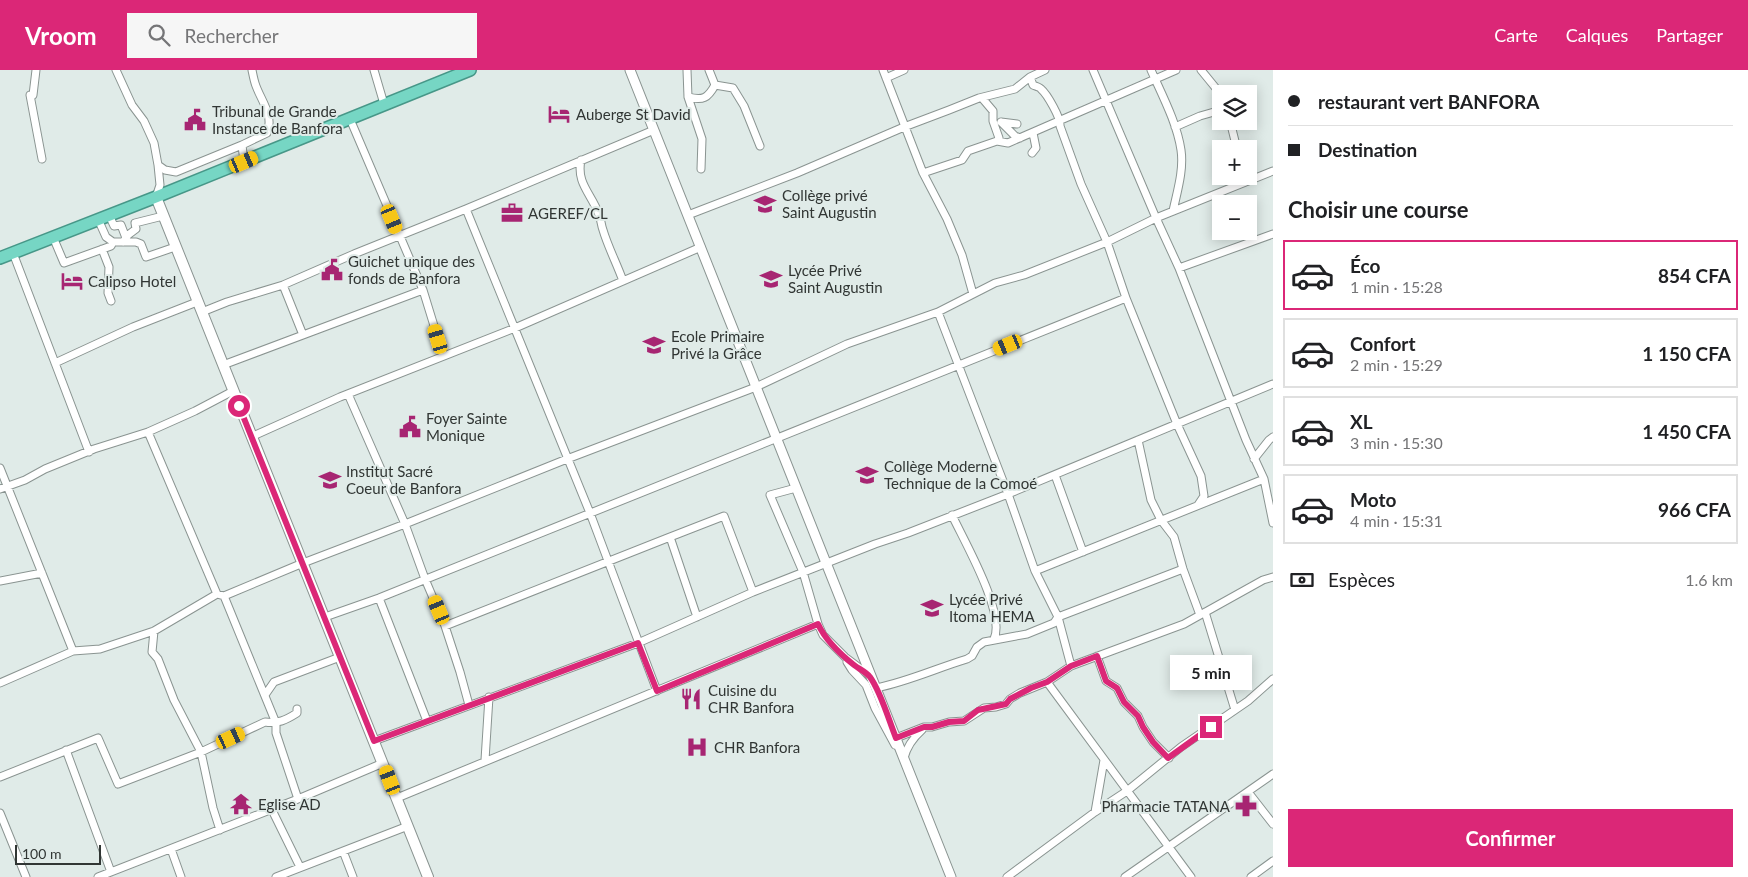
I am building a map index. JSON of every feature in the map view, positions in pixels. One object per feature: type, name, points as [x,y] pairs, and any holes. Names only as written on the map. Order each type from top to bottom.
[{"type":"highway","points":[[0,258],[470,70]]},
{"type":"main road","points":[[156,197],[428,877]]},
{"type":"street","points":[[36,70],[33,94],[30,95],[42,159]]},
{"type":"street","points":[[116,70],[132,105],[144,121],[154,143],[160,185],[156,197]]},
{"type":"street","points":[[158,165],[165,170],[176,172],[267,133],[270,127],[269,120],[252,70]]},
{"type":"street","points":[[374,70],[384,104]]},
{"type":"street","points":[[630,70],[951,877]]},
{"type":"street","points":[[687,70],[688,96],[702,139],[701,169]]},
{"type":"street","points":[[708,70],[715,85]]},
{"type":"street","points":[[883,70],[923,173],[951,228],[962,255],[973,294]]},
{"type":"street","points":[[886,78],[904,70]]},
{"type":"street","points":[[688,214],[796,173],[904,127],[982,98],[1015,89],[1030,77],[1045,70]]},
{"type":"street","points":[[1093,70],[1179,268],[1231,402],[1264,479],[1273,522]]},
{"type":"street","points":[[1151,70],[1175,127],[1181,151],[1180,179],[1173,211]]},
{"type":"street","points":[[923,173],[962,160],[968,152],[997,141],[1008,144],[1176,70]]},
{"type":"street","points":[[1201,70],[1214,85]]},
{"type":"street","points":[[1030,77],[1033,86],[1041,88],[1050,100],[1060,122],[1081,184],[1107,242],[1126,298],[1177,424],[1197,465],[1204,496],[1198,505]]},
{"type":"street","points":[[688,96],[698,99],[705,98],[715,85]]},
{"type":"street","points":[[715,85],[732,88],[744,106],[760,146]]},
{"type":"street","points":[[982,98],[993,111],[997,122],[999,138],[997,141]]},
{"type":"street","points":[[1175,127],[1212,113]]},
{"type":"street","points":[[350,119],[423,290],[444,355]]},
{"type":"street","points":[[997,122],[1016,124]]},
{"type":"street","points":[[997,122],[1020,138]]},
{"type":"street","points":[[202,312],[227,302],[283,285],[654,130]]},
{"type":"street","points":[[1032,153],[1036,148],[1033,133]]},
{"type":"street","points":[[242,145],[244,162]]},
{"type":"street","points":[[581,160],[578,171],[586,192],[600,216],[602,230],[617,264],[622,281]]},
{"type":"street","points":[[1257,176],[1273,171]]},
{"type":"street","points":[[0,683],[73,651],[100,649],[154,631],[221,595],[756,387],[847,344],[938,312],[995,283],[1024,275],[1107,242],[1232,185]]},
{"type":"street","points":[[466,209],[590,513],[657,691]]},
{"type":"street","points":[[124,240],[136,229],[135,223],[163,216]]},
{"type":"street","points":[[104,217],[114,226],[120,225],[124,240]]},
{"type":"street","points":[[104,217],[106,236],[112,242]]},
{"type":"street","points":[[1179,268],[1273,234]]},
{"type":"street","points":[[53,237],[64,263],[111,246],[112,242],[124,240],[141,244],[146,257],[175,247]]},
{"type":"street","points":[[251,437],[348,394],[515,328],[701,247]]},
{"type":"street","points":[[102,249],[110,268],[108,293],[111,301]]},
{"type":"street","points":[[13,254],[32,308],[89,452]]},
{"type":"street","points":[[283,285],[303,335]]},
{"type":"street","points":[[223,365],[423,290]]},
{"type":"street","points":[[325,617],[379,598],[1126,298]]},
{"type":"street","points":[[55,363],[133,327],[197,302]]},
{"type":"street","points":[[938,312],[1008,494],[1034,571],[1058,617],[1071,666]]},
{"type":"street","points":[[374,741],[638,643],[753,592],[1008,494],[1273,384]]},
{"type":"street","points":[[4,488],[89,452],[148,432],[195,411],[233,391]]},
{"type":"street","points":[[348,394],[405,524],[425,579],[446,626],[469,705]]},
{"type":"street","points":[[148,432],[266,698],[276,723],[276,733],[298,799]]},
{"type":"street","points":[[1254,459],[1273,437]]},
{"type":"street","points":[[1138,440],[1147,475],[1148,490],[1155,511],[1174,537],[1183,569],[1203,614],[1235,710]]},
{"type":"street","points":[[0,468],[4,488],[42,573],[73,651]]},
{"type":"street","points":[[1055,475],[1083,552]]},
{"type":"street","points":[[1034,571],[1264,479]]},
{"type":"street","points":[[1203,486],[1208,493],[1216,498]]},
{"type":"street","points":[[796,488],[770,495],[804,572],[818,624],[823,635],[845,657],[869,675],[876,688]]},
{"type":"street","points":[[952,515],[989,593],[997,630],[994,639]]},
{"type":"street","points":[[446,626],[608,560],[724,516],[753,592]]},
{"type":"street","points":[[670,537],[697,617]]},
{"type":"street","points":[[876,688],[896,684],[908,678],[967,658],[972,656],[977,647],[984,642],[1027,634],[1054,623],[1058,617],[1183,569]]},
{"type":"street","points":[[0,581],[42,573]]},
{"type":"street","points":[[896,738],[924,727],[964,721],[978,710],[1006,704],[1020,693],[1047,682],[1071,666],[1149,638],[1203,614],[1263,580],[1273,577]]},
{"type":"street","points":[[379,598],[427,721]]},
{"type":"street","points":[[396,798],[818,624]]},
{"type":"street","points":[[154,631],[152,652],[158,660],[174,700],[201,752],[213,808],[220,830]]},
{"type":"street","points":[[136,637],[142,638],[153,646]]},
{"type":"street","points":[[1097,656],[1106,681],[1117,688],[1124,702],[1138,716],[1153,742],[1168,758]]},
{"type":"street","points":[[259,683],[274,682],[340,657]]},
{"type":"street","points":[[845,657],[852,670],[866,684],[875,708],[906,762]]},
{"type":"street","points":[[1007,877],[1095,812],[1127,791],[1273,679]]},
{"type":"street","points":[[263,723],[266,698],[274,682]]},
{"type":"street","points":[[1047,682],[1191,877]]},
{"type":"street","points":[[485,760],[490,697]]},
{"type":"street","points":[[0,777],[98,738],[118,784],[201,752],[263,723],[276,723],[297,713],[297,709]]},
{"type":"street","points":[[263,723],[276,733]]},
{"type":"street","points":[[906,762],[906,750],[910,742],[924,727]]},
{"type":"street","points":[[66,750],[111,872]]},
{"type":"street","points":[[1095,812],[1104,760]]},
{"type":"street","points":[[98,877],[272,810],[383,763]]},
{"type":"street","points":[[1125,877],[1273,774]]},
{"type":"street","points":[[1248,792],[1273,824]]},
{"type":"street","points":[[272,810],[300,866]]},
{"type":"street","points":[[0,813],[26,877]]},
{"type":"street","points":[[276,877],[300,866],[408,826]]},
{"type":"street","points":[[171,849],[181,877]]},
{"type":"street","points":[[343,851],[353,877]]},
{"type":"street","points":[[1252,877],[1273,861]]},
{"type":"place","name":"Auberge St David","points":[[559,114]]},
{"type":"place","name":"Tribunal de Grande Instance de Banfora","points":[[195,120]]},
{"type":"place","name":"Collège privé Saint Augustin","points":[[765,204]]},
{"type":"place","name":"AGEREF/CL","points":[[512,213]]},
{"type":"place","name":"Guichet unique des fonds de Banfora","points":[[332,270]]},
{"type":"place","name":"Lycée Privé Saint Augustin","points":[[771,279]]},
{"type":"place","name":"Calipso Hotel","points":[[72,281]]},
{"type":"place","name":"Ecole Primaire Privé la Grâce","points":[[654,345]]},
{"type":"place","name":"Foyer Sainte Monique","points":[[410,427]]},
{"type":"place","name":"Collège Moderne Technique de la Comoé","points":[[867,475]]},
{"type":"place","name":"Institut Sacré Coeur de Banfora","points":[[330,480]]},
{"type":"place","name":"Lycée Privé Itoma HEMA","points":[[932,608]]},
{"type":"place","name":"Cuisine du CHR Banfora","points":[[691,699]]},
{"type":"place","name":"CHR Banfora","points":[[697,747]]},
{"type":"place","name":"Eglise AD","points":[[241,804]]},
{"type":"place","name":"Pharmacie TATANA","points":[[1246,806]]},
{"type":"route","points":[[239,406],[374,741],[638,643],[657,691],[818,624],[823,635],[845,657],[869,675],[896,738],[924,727],[964,721],[978,710],[1006,704],[1020,693],[1047,682],[1071,666],[1097,656],[1106,681],[1117,688],[1124,702],[1138,716],[1153,742],[1168,758],[1211,727]]}]
